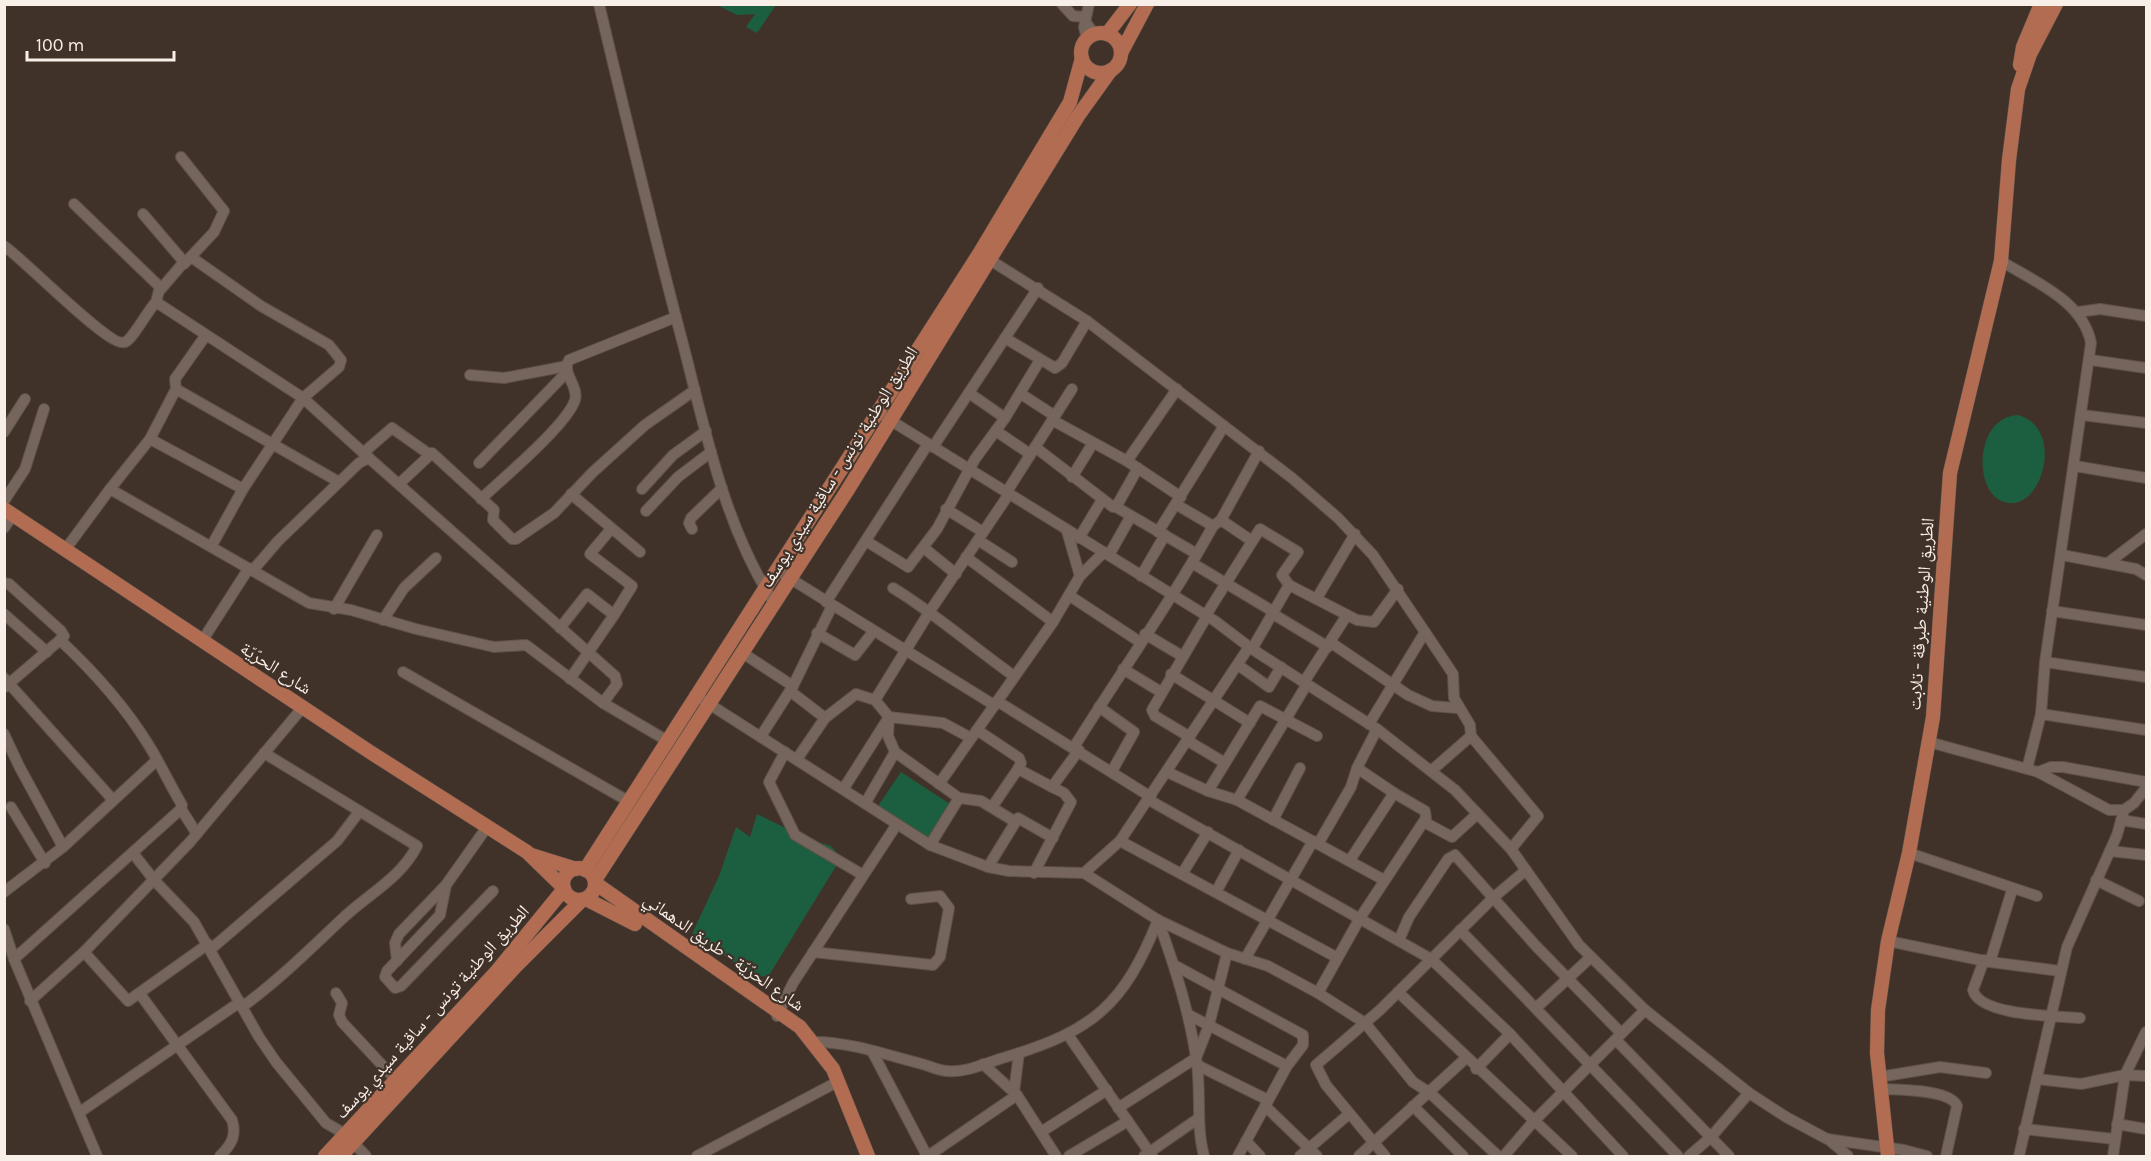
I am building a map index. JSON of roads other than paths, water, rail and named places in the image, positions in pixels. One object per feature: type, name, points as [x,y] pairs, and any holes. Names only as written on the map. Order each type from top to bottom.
[{"type":"main road","points":[[1130,4],[1081,50],[1082,58],[1094,71],[1110,70],[1118,63],[1147,4]]},
{"type":"main road","name":"الطريق الوطنية طبرقة - تلابت","points":[[1887,1152],[1876,1053],[1878,1010],[1888,941],[1909,853],[1929,742],[1937,669],[1950,473],[2001,261],[2011,131],[2021,76],[2023,46],[2041,4]]},
{"type":"main road","name":"الطريق الوطنية طبرقة - تلابت","points":[[2021,76],[2056,4]]},
{"type":"main road","points":[[1096,36],[1117,41],[1121,53]]},
{"type":"main road","name":"الطريق الوطنية تونس - ساقية سيدي يوسف","points":[[580,869],[778,571],[979,254],[1062,116],[1074,91],[1082,58]]},
{"type":"main road","name":"الطريق الوطنية تونس - ساقية سيدي يوسف","points":[[595,882],[891,421],[1078,116],[1110,70]]},
{"type":"main road","name":"شارع الحرّيّة","points":[[9,512],[529,854],[564,888]]},
{"type":"main road","name":"شارع الحرّيّة","points":[[529,854],[580,869]]},
{"type":"main road","points":[[580,869],[595,882],[593,892],[584,900],[569,897],[564,888],[568,874],[580,869]]},
{"type":"main road","name":"شارع الحرّيّة - طريق الدهماني","points":[[595,882],[778,1013],[814,1042],[837,1083],[868,1156]]},
{"type":"main road","name":"الطريق الوطنية تونس - ساقية سيدي يوسف","points":[[341,1156],[350,1138],[395,1079],[498,971],[564,888]]},
{"type":"main road","name":"الطريق الوطنية تونس - ساقية سيدي يوسف","points":[[325,1156],[350,1138],[516,966],[584,900]]},
{"type":"main road","name":"شارع الحرّيّة - طريق الدهماني","points":[[584,900],[623,916],[778,1013],[817,1056],[837,1083],[862,1156]]},
{"type":"street","points":[[599,4],[711,452],[742,544],[774,603]]},
{"type":"street","points":[[1062,4],[1073,16],[1085,19],[1096,36]]},
{"type":"street","points":[[1085,19],[1089,4]]},
{"type":"street","points":[[4,246],[39,273],[90,323],[116,342],[126,342],[156,302],[161,289],[214,232],[224,211],[181,157]]},
{"type":"street","points":[[74,204],[161,289]]},
{"type":"street","points":[[143,214],[181,256],[336,351],[341,360],[339,367],[303,398],[275,444],[243,489],[212,546]]},
{"type":"street","points":[[990,260],[1038,288],[1087,321],[1259,451],[1355,534],[1398,589],[1453,674],[1453,693],[1457,708],[1470,725],[1471,735],[1538,816],[1511,849]]},
{"type":"street","points":[[2001,261],[2078,312],[2089,331],[2091,360],[2052,611],[2032,770]]},
{"type":"street","points":[[761,736],[792,688],[829,604],[866,541],[969,393],[1038,288]]},
{"type":"street","points":[[156,302],[303,398],[617,678],[617,684],[603,703]]},
{"type":"street","points":[[2078,312],[2100,309],[2146,316]]},
{"type":"street","points":[[479,463],[567,369],[571,359],[676,316]]},
{"type":"street","points":[[1005,338],[1054,368],[1059,367],[1087,321]]},
{"type":"street","points":[[65,550],[150,439],[176,389],[175,380],[206,335]]},
{"type":"street","points":[[866,541],[908,567],[924,548],[969,470],[1021,394],[1040,360]]},
{"type":"street","points":[[2091,360],[2146,368]]},
{"type":"street","points":[[470,375],[501,378],[567,369]]},
{"type":"street","points":[[481,499],[553,429],[573,404],[576,394],[567,369]]},
{"type":"street","points":[[176,389],[275,444],[339,483]]},
{"type":"street","points":[[875,700],[930,611],[1008,494],[1072,389]]},
{"type":"street","points":[[1127,461],[1177,389]]},
{"type":"street","points":[[202,641],[251,569],[392,428],[429,453],[481,499],[495,512],[492,520],[514,540],[554,513],[571,494],[645,425],[695,390]]},
{"type":"street","points":[[969,393],[1005,418]]},
{"type":"street","points":[[1021,394],[1093,444],[1138,468],[1179,501],[1252,541]]},
{"type":"street","points":[[4,432],[25,399]]},
{"type":"street","points":[[4,501],[25,469],[44,409]]},
{"type":"street","points":[[877,413],[1207,616],[1250,648],[1373,727],[1431,771],[1455,790],[1511,849],[1569,932],[1645,1010],[1749,1093],[1786,1117],[1827,1139],[1836,1149],[1848,1156]]},
{"type":"street","points":[[2082,415],[2146,423]]},
{"type":"street","points":[[1141,576],[1179,501],[1224,426]]},
{"type":"street","points":[[642,489],[673,455],[706,431]]},
{"type":"street","points":[[996,431],[1033,451],[1102,500],[1162,534],[1226,584],[1329,644],[1408,695],[1432,706],[1457,708]]},
{"type":"street","points":[[150,439],[243,489]]},
{"type":"street","points":[[1072,477],[1093,444]]},
{"type":"street","points":[[1052,787],[1099,707],[1195,559],[1259,451]]},
{"type":"street","points":[[646,511],[678,477],[711,452]]},
{"type":"street","points":[[399,484],[429,453]]},
{"type":"street","points":[[2075,466],[2146,478]]},
{"type":"street","points":[[1116,507],[1138,468]]},
{"type":"street","points":[[692,530],[689,523],[691,518],[722,488]]},
{"type":"street","points":[[110,489],[309,603],[334,609],[351,610],[383,621],[500,648],[526,645],[603,703],[666,740]]},
{"type":"street","points":[[571,494],[640,552]]},
{"type":"street","points":[[1079,538],[1102,500]]},
{"type":"street","points":[[946,509],[1012,562]]},
{"type":"street","points":[[4,528],[9,512]]},
{"type":"street","points":[[939,784],[1070,597],[1080,576],[1106,554],[1131,516]]},
{"type":"street","points":[[570,679],[632,586],[590,554],[611,528]]},
{"type":"street","points":[[1225,763],[1152,713],[1171,674],[1260,529],[1298,552],[1282,575],[1289,585],[1358,620],[1374,622],[1398,589]]},
{"type":"street","points":[[1067,531],[1080,576]]},
{"type":"street","points":[[1317,598],[1355,534]]},
{"type":"street","points":[[2108,563],[2146,534]]},
{"type":"street","points":[[334,609],[377,535]]},
{"type":"street","points":[[924,548],[956,574]]},
{"type":"street","points":[[2062,555],[2136,569],[2146,575]]},
{"type":"street","points":[[966,557],[1053,621]]},
{"type":"street","points":[[383,621],[404,588],[436,558]]},
{"type":"street","points":[[778,571],[873,632],[1077,748],[1150,798],[1431,959],[1510,1034],[1562,1094],[1623,1156]]},
{"type":"street","points":[[4,583],[9,584],[61,631],[63,636],[48,652],[6,683],[113,800]]},
{"type":"street","points":[[1084,873],[1120,841],[1274,613],[1289,585]]},
{"type":"street","points":[[893,588],[930,611],[978,651],[1014,676]]},
{"type":"street","points":[[560,628],[586,594],[614,615]]},
{"type":"street","points":[[1070,597],[1143,638],[1182,656]]},
{"type":"street","points":[[2052,611],[2146,625]]},
{"type":"street","points":[[4,614],[48,652]]},
{"type":"street","points":[[1237,800],[1287,721],[1306,683],[1347,615]]},
{"type":"street","points":[[817,633],[855,655],[873,632]]},
{"type":"street","points":[[1245,959],[1291,878],[1351,787],[1373,727],[1425,632]]},
{"type":"street","points":[[60,640],[98,678],[138,730],[197,834]]},
{"type":"street","points":[[741,652],[792,688],[825,718]]},
{"type":"street","points":[[2045,662],[2146,676]]},
{"type":"street","points":[[1238,665],[1269,687],[1281,667]]},
{"type":"street","points":[[1123,669],[1161,692]]},
{"type":"street","points":[[403,672],[627,801]]},
{"type":"street","points":[[1171,674],[1251,723]]},
{"type":"street","points":[[797,759],[825,718],[856,694],[875,700],[888,717],[888,736],[895,752],[959,798],[976,799],[1014,821]]},
{"type":"street","points":[[695,695],[866,802],[930,845],[988,867],[1034,873],[1084,873],[1158,920],[1227,953],[1269,966],[1318,993],[1365,1023],[1413,1082],[1430,1093],[1498,1156]]},
{"type":"street","points":[[1208,791],[1260,706],[1317,736]]},
{"type":"street","points":[[30,1001],[84,952],[197,834],[303,707]]},
{"type":"street","points":[[1099,707],[1134,732],[1112,771]]},
{"type":"street","points":[[2040,714],[2146,730]]},
{"type":"street","points":[[888,717],[944,723],[974,734],[1019,758],[1022,761],[1018,769],[992,807]]},
{"type":"street","points":[[843,789],[888,717]]},
{"type":"street","points":[[4,734],[38,805],[63,847]]},
{"type":"street","points":[[1431,771],[1471,735]]},
{"type":"street","points":[[1929,742],[2032,770],[2093,804],[2146,824]]},
{"type":"street","points":[[785,752],[769,782],[780,801],[790,827],[803,841],[863,875]]},
{"type":"street","points":[[866,802],[895,752]]},
{"type":"street","points":[[80,1112],[280,978],[342,919],[382,887],[417,848],[416,844],[359,812],[264,753]]},
{"type":"street","points":[[4,892],[45,863],[157,760]]},
{"type":"street","points":[[2032,770],[2063,767],[2146,782]]},
{"type":"street","points":[[1273,820],[1300,768]]},
{"type":"street","points":[[1318,993],[1336,957],[1427,815],[1425,811],[1357,768]]},
{"type":"street","points":[[1018,769],[1064,793],[1071,802],[1034,873]]},
{"type":"street","points":[[1167,772],[1208,791],[1237,800],[1384,880]]},
{"type":"street","points":[[2019,1156],[2060,971],[2079,916],[2110,851],[2123,815],[2146,788]]},
{"type":"street","points":[[1350,860],[1394,793]]},
{"type":"street","points":[[930,845],[959,798]]},
{"type":"street","points":[[11,807],[45,863]]},
{"type":"street","points":[[14,959],[181,809]]},
{"type":"street","points":[[84,952],[125,999],[130,1000],[209,946],[337,841],[359,812]]},
{"type":"street","points":[[1424,822],[1452,837],[1476,814]]},
{"type":"street","points":[[988,867],[1014,821],[1019,818],[1053,838]]},
{"type":"street","points":[[778,1013],[813,952],[897,824]]},
{"type":"street","points":[[397,961],[395,943],[399,934],[446,885],[468,857],[487,827]]},
{"type":"street","points":[[1182,874],[1208,832]]},
{"type":"street","points":[[1120,841],[1268,918],[1336,957]]},
{"type":"street","points":[[1216,892],[1239,850]]},
{"type":"street","points":[[2110,851],[2146,855]]},
{"type":"street","points":[[133,853],[154,880],[187,913],[209,946],[276,1062],[326,1123],[350,1138],[366,1156]]},
{"type":"street","points":[[1909,853],[2037,897]]},
{"type":"street","points":[[1399,940],[1418,902],[1453,855],[1460,859],[1536,946],[1569,978],[1618,1036],[1729,1156]]},
{"type":"street","points":[[1316,1065],[1365,1023],[1494,897],[1526,870]]},
{"type":"street","points":[[2096,880],[2139,901]]},
{"type":"street","points":[[446,885],[440,915],[385,974],[388,982],[394,988],[401,986],[493,891]]},
{"type":"street","points":[[2012,890],[1987,961],[1972,990],[1975,997],[2010,1011],[2080,1018]]},
{"type":"street","points":[[813,952],[933,965],[940,957],[949,908],[940,896],[911,898]]},
{"type":"street","points":[[1158,920],[1189,1015],[1196,1061],[1204,1156]]},
{"type":"street","points":[[814,1042],[827,1042],[950,1072],[1019,1053],[1068,1035],[1092,1021],[1111,1005],[1125,987],[1146,951],[1158,920]]},
{"type":"street","points":[[4,929],[30,1001],[80,1112],[97,1156]]},
{"type":"street","points":[[1460,930],[1592,1064],[1678,1156]]},
{"type":"street","points":[[1888,941],[1987,961],[2060,971]]},
{"type":"street","points":[[1118,1108],[1196,1061],[1209,1025],[1227,953]]},
{"type":"street","points":[[1536,1008],[1591,957]]},
{"type":"street","points":[[1174,964],[1301,1032],[1304,1040],[1301,1050],[1287,1066],[1238,1156]]},
{"type":"street","points":[[1398,992],[1476,1069],[1572,1156]]},
{"type":"street","points":[[336,993],[342,1003],[339,1015],[342,1022],[395,1079]]},
{"type":"street","points":[[140,994],[232,1120],[236,1131],[231,1143],[220,1156]]},
{"type":"street","points":[[1504,1156],[1533,1122],[1645,1010]]},
{"type":"street","points":[[1189,1015],[1287,1066]]},
{"type":"street","points":[[2113,1156],[2125,1075],[2146,1032]]},
{"type":"street","points":[[1476,1069],[1510,1034]]},
{"type":"street","points":[[1068,1035],[1128,1120],[1148,1155],[1199,1118]]},
{"type":"street","points":[[1301,1050],[1316,1065],[1326,1085],[1385,1156]]},
{"type":"street","points":[[873,1053],[928,1156],[1016,1093]]},
{"type":"street","points":[[1016,1093],[1019,1053]]},
{"type":"street","points":[[1359,1156],[1466,1058]]},
{"type":"street","points":[[1196,1061],[1267,1103],[1309,1154],[1349,1114]]},
{"type":"street","points":[[983,1064],[1016,1093],[1056,1156]]},
{"type":"street","points":[[1880,1083],[1940,1067],[1986,1073]]},
{"type":"street","points":[[2037,1079],[2081,1084],[2125,1075],[2146,1076]]},
{"type":"street","points":[[697,1156],[837,1083]]},
{"type":"street","points":[[1880,1083],[1950,1097],[1955,1101],[1957,1106],[1946,1156]]},
{"type":"street","points":[[1041,1132],[1107,1090]]},
{"type":"street","points":[[1689,1156],[1711,1137],[1749,1093]]},
{"type":"street","points":[[1413,1106],[1463,1156]]},
{"type":"street","points":[[1069,1156],[1128,1120]]},
{"type":"street","points":[[2117,1124],[2146,1129]]},
{"type":"street","points":[[2024,1129],[2114,1139]]},
{"type":"street","points":[[1246,1141],[1260,1156]]},
{"type":"street","points":[[1836,1149],[1922,1155]]}]
